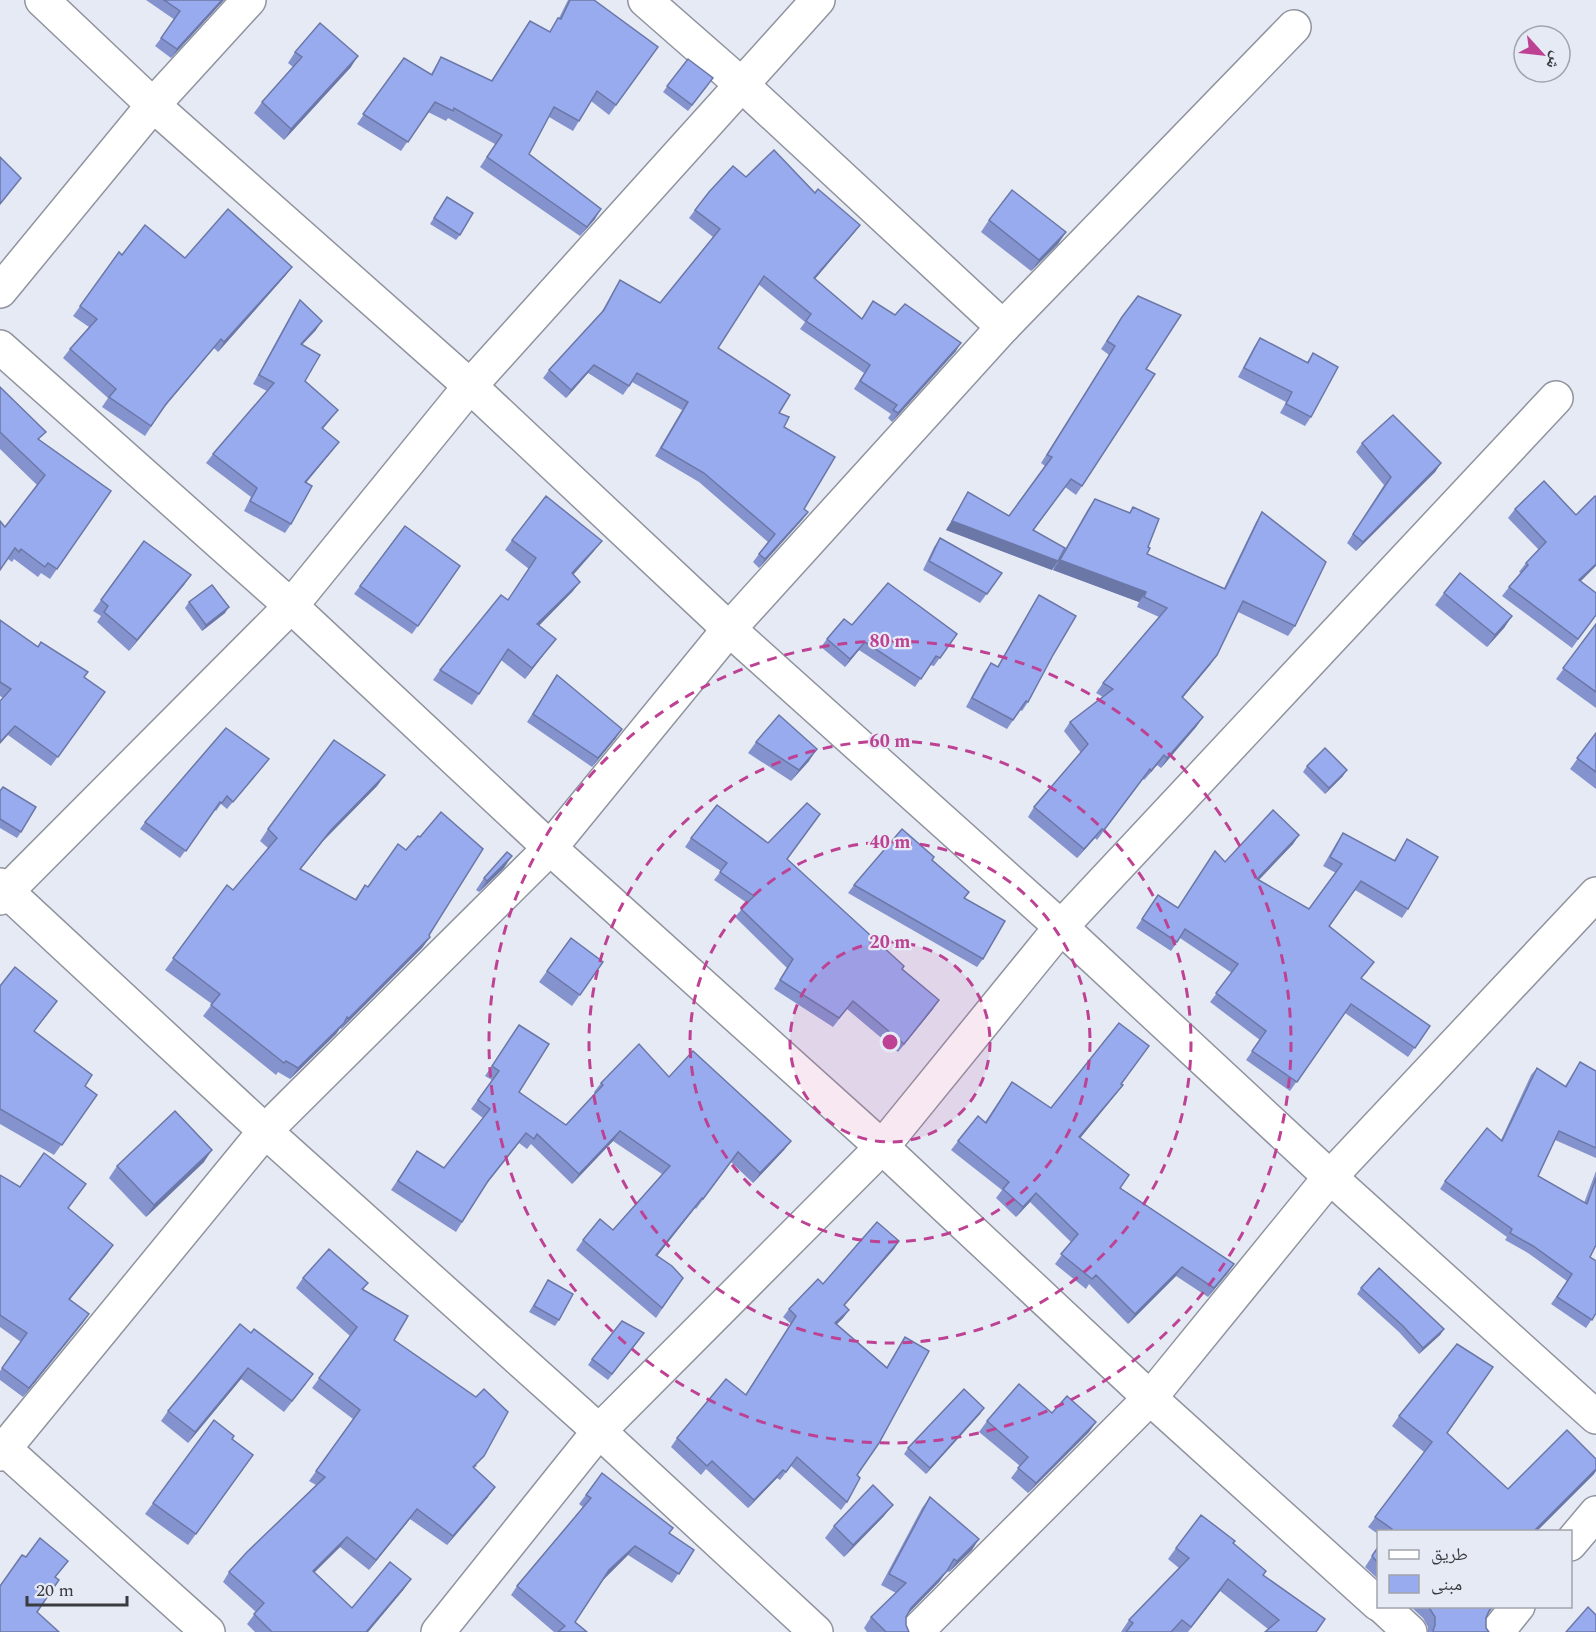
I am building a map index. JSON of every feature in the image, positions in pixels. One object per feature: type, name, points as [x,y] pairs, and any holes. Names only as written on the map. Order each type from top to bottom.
[{"type":"street","points":[[42,0],[153,105],[470,386],[729,629],[1061,927],[1330,1177],[1596,1417]]},
{"type":"street","points":[[0,291],[153,105],[249,0]]},
{"type":"street","points":[[645,0],[742,85],[1003,327]]},
{"type":"street","points":[[816,1632],[599,1431],[2,891],[291,606],[470,386],[818,0]]},
{"type":"street","points":[[208,1632],[2,1450],[265,1131],[550,848],[729,629],[1003,327],[1294,27]]},
{"type":"street","points":[[0,347],[291,606],[550,848],[882,1147],[1150,1398],[1377,1602]]},
{"type":"street","points":[[438,1632],[599,1431],[882,1147],[1061,927],[1556,398]]},
{"type":"street","points":[[916,1632],[1150,1398],[1330,1177],[1596,894]]},
{"type":"street","points":[[1572,1542],[1596,1513]]},
{"type":"street","points":[[1383,1608],[1410,1632]]},
{"type":"street","points":[[1497,1632],[1516,1608]]},
{"type":"building","points":[[164,0],[222,0],[177,49],[161,38],[180,11]]},
{"type":"building","points":[[570,0],[594,0],[658,47],[616,105],[597,91],[579,121],[554,107],[529,154],[601,209],[587,227],[487,157],[502,135],[454,108],[453,111],[435,102],[408,142],[363,114],[404,58],[432,75],[441,57],[492,81],[530,21],[550,32],[558,18],[561,19]]},
{"type":"building","points":[[320,23],[358,56],[291,129],[262,102],[302,57],[295,52]]},
{"type":"building","points":[[688,59],[713,78],[692,105],[667,86]]},
{"type":"building","points":[[774,150],[815,193],[818,189],[860,225],[814,278],[862,319],[873,301],[895,315],[905,304],[961,343],[898,413],[893,410],[897,405],[860,381],[870,365],[806,321],[811,314],[764,276],[718,348],[790,395],[779,413],[789,417],[784,427],[835,457],[804,509],[808,512],[765,559],[759,554],[775,534],[704,473],[661,448],[688,402],[637,373],[629,386],[594,365],[571,390],[549,370],[604,310],[620,280],[660,303],[720,229],[695,210],[733,166],[746,177]]},
{"type":"building","points":[[0,157],[21,178],[0,204]]},
{"type":"building","points":[[1012,190],[1066,232],[1039,260],[989,220]]},
{"type":"building","points":[[447,197],[473,213],[460,235],[434,218]]},
{"type":"building","points":[[228,209],[292,267],[224,342],[221,339],[166,404],[151,426],[109,397],[116,389],[70,349],[97,319],[80,306],[119,252],[122,255],[145,225],[185,258]]},
{"type":"building","points":[[1138,296],[1181,315],[1146,369],[1155,374],[1082,486],[1071,479],[1033,530],[1065,548],[1058,561],[952,521],[968,492],[1009,516],[1052,457],[1047,455],[1115,346],[1107,341]]},
{"type":"building","points":[[300,300],[322,321],[301,344],[320,355],[305,381],[338,410],[322,428],[339,442],[305,482],[312,486],[291,524],[250,501],[257,488],[213,454],[274,383],[259,375]]},
{"type":"building","points":[[1260,338],[1308,363],[1313,353],[1338,367],[1311,417],[1286,404],[1292,392],[1244,368]]},
{"type":"building","points":[[0,387],[46,432],[38,439],[111,491],[57,569],[48,563],[45,567],[21,549],[19,552],[15,548],[0,570],[0,521],[5,527],[45,475],[0,432]]},
{"type":"building","points":[[1393,415],[1441,463],[1363,542],[1353,534],[1391,477],[1362,443]]},
{"type":"building","points":[[1544,481],[1576,515],[1596,497],[1596,564],[1579,580],[1596,593],[1596,615],[1578,639],[1509,587],[1528,565],[1526,563],[1546,542],[1515,509]]},
{"type":"building","points":[[546,496],[602,541],[572,573],[580,582],[537,624],[556,639],[532,668],[508,649],[479,694],[440,670],[501,595],[508,600],[536,558],[512,540]]},
{"type":"building","points":[[1095,499],[1130,513],[1133,507],[1159,519],[1147,554],[1225,589],[1262,512],[1326,562],[1295,626],[1243,601],[1217,655],[1182,697],[1203,717],[1167,758],[1164,755],[1151,771],[1150,769],[1104,830],[1102,829],[1084,849],[1034,807],[1088,744],[1070,722],[1113,689],[1103,683],[1167,608],[1144,597],[1146,592],[1060,560]]},
{"type":"building","points":[[405,526],[460,566],[418,626],[360,586]]},
{"type":"building","points":[[940,538],[1002,573],[987,594],[929,561]]},
{"type":"building","points":[[144,541],[191,575],[137,640],[104,612],[108,606],[101,600]]},
{"type":"building","points":[[1460,573],[1512,616],[1495,635],[1444,593]]},
{"type":"building","points":[[888,583],[957,634],[940,658],[936,656],[921,679],[865,642],[850,659],[827,639],[844,619],[852,625]]},
{"type":"building","points":[[212,585],[229,607],[206,625],[189,602]]},
{"type":"building","points":[[1039,595],[1076,616],[1028,702],[1026,701],[1013,720],[972,698],[991,663],[998,667]]},
{"type":"building","points":[[0,620],[38,647],[41,642],[88,672],[84,677],[105,692],[58,757],[15,726],[0,742],[0,701],[11,689],[0,682]]},
{"type":"building","points":[[1596,624],[1596,692],[1563,668]]},
{"type":"building","points":[[557,675],[622,729],[598,758],[533,714]]},
{"type":"building","points":[[779,715],[817,749],[799,770],[756,742]]},
{"type":"building","points":[[226,728],[269,759],[233,802],[227,796],[222,803],[220,802],[186,851],[145,822]]},
{"type":"building","points":[[1596,733],[1596,772],[1577,758]]},
{"type":"building","points":[[334,740],[385,775],[331,830],[300,869],[356,900],[365,885],[368,887],[398,844],[406,850],[441,812],[483,849],[429,935],[430,937],[298,1068],[286,1061],[284,1063],[211,1005],[220,994],[173,958],[227,885],[233,890],[277,838],[268,829]]},
{"type":"building","points":[[1325,748],[1347,770],[1329,788],[1307,766]]},
{"type":"building","points":[[3,787],[36,807],[21,832],[0,819],[0,791]]},
{"type":"building","points":[[807,803],[820,814],[787,859],[904,966],[902,969],[939,1000],[904,1044],[853,1001],[839,1018],[780,980],[793,959],[741,909],[754,896],[720,872],[727,863],[691,838],[717,805],[768,843]]},
{"type":"building","points":[[1273,810],[1299,835],[1257,879],[1309,909],[1342,864],[1330,857],[1343,833],[1395,861],[1407,839],[1438,857],[1408,909],[1361,881],[1329,926],[1374,962],[1361,978],[1430,1026],[1415,1048],[1351,1004],[1297,1082],[1252,1051],[1266,1031],[1216,993],[1238,964],[1185,929],[1177,942],[1142,919],[1158,895],[1178,908],[1215,851],[1225,862]]},
{"type":"building","points":[[902,829],[934,857],[932,860],[969,892],[964,898],[1005,921],[983,959],[854,885]]},
{"type":"building","points":[[507,852],[512,856],[487,881],[484,878]]},
{"type":"building","points":[[571,938],[603,962],[580,995],[547,971]]},
{"type":"building","points":[[15,967],[57,1001],[34,1031],[92,1075],[85,1086],[97,1095],[62,1145],[0,1109],[0,986]]},
{"type":"building","points":[[1119,1023],[1149,1046],[1121,1084],[1123,1085],[1079,1137],[1129,1175],[1120,1188],[1234,1264],[1214,1288],[1182,1267],[1135,1314],[1096,1275],[1092,1279],[1061,1254],[1078,1234],[1036,1193],[1023,1207],[1003,1189],[1009,1182],[958,1141],[978,1116],[986,1123],[1012,1082],[1051,1108]]},
{"type":"building","points":[[519,1025],[549,1044],[519,1092],[566,1125],[603,1085],[601,1083],[639,1044],[669,1077],[693,1051],[791,1141],[760,1173],[738,1152],[703,1199],[656,1255],[672,1266],[683,1278],[662,1308],[583,1240],[600,1219],[613,1230],[670,1166],[620,1131],[579,1174],[537,1134],[534,1139],[526,1133],[488,1181],[462,1222],[398,1181],[417,1151],[444,1168],[490,1109],[478,1100],[499,1071],[492,1066]]},
{"type":"building","points":[[1580,1062],[1596,1071],[1596,1148],[1559,1131],[1538,1176],[1587,1204],[1596,1178],[1596,1245],[1590,1257],[1596,1261],[1596,1313],[1592,1320],[1557,1297],[1572,1274],[1533,1246],[1510,1233],[1512,1229],[1445,1181],[1487,1128],[1502,1141],[1537,1068],[1566,1087]]},
{"type":"building","points":[[175,1111],[212,1150],[154,1205],[117,1166]]},
{"type":"building","points":[[44,1153],[86,1184],[68,1208],[113,1245],[69,1299],[89,1314],[29,1388],[2,1368],[27,1333],[0,1315],[0,1175],[20,1187]]},
{"type":"building","points":[[877,1222],[899,1241],[844,1305],[849,1310],[835,1323],[887,1368],[905,1337],[929,1351],[879,1443],[857,1475],[860,1478],[847,1502],[797,1457],[786,1472],[783,1470],[754,1500],[712,1461],[707,1466],[677,1438],[726,1379],[746,1395],[796,1316],[789,1309],[818,1279],[823,1284]]},
{"type":"building","points":[[329,1249],[368,1283],[362,1289],[408,1316],[394,1340],[476,1397],[484,1389],[508,1412],[484,1456],[473,1467],[495,1487],[453,1536],[417,1509],[376,1560],[347,1537],[313,1571],[352,1608],[390,1562],[411,1579],[366,1632],[272,1632],[254,1614],[264,1603],[229,1572],[325,1477],[316,1471],[360,1410],[319,1378],[357,1327],[303,1278]]},
{"type":"building","points":[[1379,1268],[1444,1329],[1423,1348],[1403,1326],[1361,1288]]},
{"type":"building","points":[[548,1280],[573,1294],[559,1320],[534,1306]]},
{"type":"building","points":[[622,1321],[644,1333],[612,1374],[592,1359]]},
{"type":"building","points":[[240,1324],[251,1333],[254,1329],[313,1374],[292,1401],[248,1368],[195,1432],[168,1411]]},
{"type":"building","points":[[1457,1344],[1493,1367],[1447,1433],[1508,1489],[1567,1430],[1596,1459],[1596,1469],[1535,1530],[1392,1530],[1375,1517],[1432,1442],[1399,1416]]},
{"type":"building","points":[[1019,1384],[1052,1413],[1067,1396],[1096,1422],[1036,1483],[1018,1468],[1028,1457],[987,1421]]},
{"type":"building","points":[[964,1389],[984,1408],[930,1468],[908,1448]]},
{"type":"building","points":[[214,1420],[234,1436],[232,1439],[253,1455],[196,1534],[153,1503]]},
{"type":"building","points":[[602,1473],[673,1528],[669,1533],[694,1550],[679,1574],[635,1546],[609,1570],[575,1622],[587,1632],[558,1632],[565,1626],[517,1586],[591,1498],[586,1495]]},
{"type":"building","points":[[873,1485],[893,1505],[853,1545],[834,1526]]},
{"type":"building","points":[[930,1497],[979,1539],[957,1561],[954,1559],[947,1571],[911,1608],[906,1617],[909,1632],[886,1632],[871,1617],[906,1583],[889,1574]]},
{"type":"building","points":[[1201,1515],[1235,1541],[1233,1543],[1266,1571],[1263,1575],[1325,1619],[1316,1632],[1265,1632],[1279,1620],[1228,1579],[1191,1627],[1182,1620],[1171,1632],[1126,1632],[1133,1623],[1129,1620],[1189,1558],[1176,1548]]},
{"type":"building","points":[[40,1538],[68,1561],[55,1577],[59,1580],[37,1612],[59,1632],[0,1632],[0,1586],[22,1555],[26,1557]]},
{"type":"building","points":[[1377,1548],[1377,1562],[1372,1556]]},
{"type":"building","points":[[1588,1607],[1596,1615],[1596,1632],[1566,1632]]},
{"type":"building","points":[[1429,1608],[1491,1608],[1486,1618],[1486,1628],[1489,1632],[1434,1632],[1435,1617]]}]
